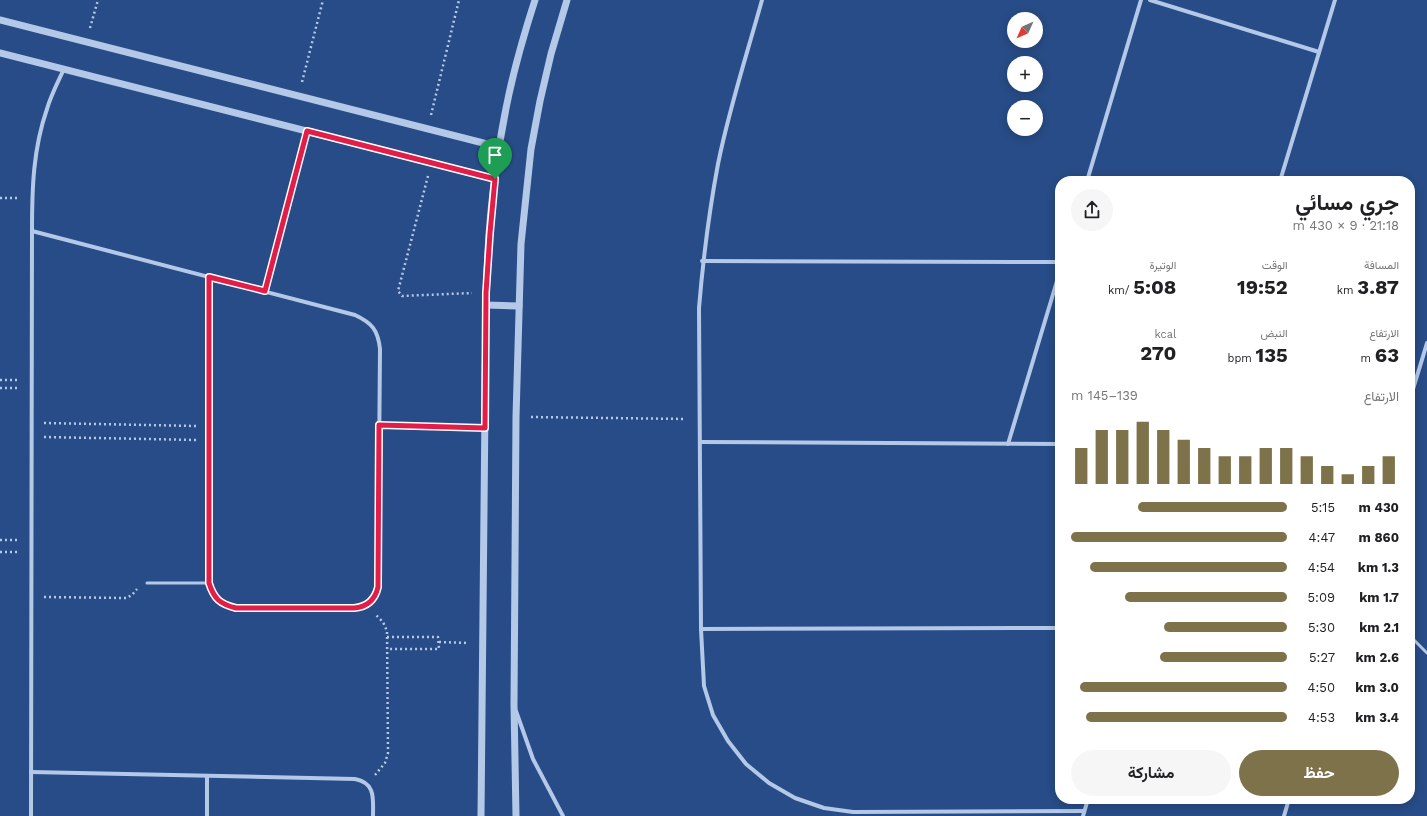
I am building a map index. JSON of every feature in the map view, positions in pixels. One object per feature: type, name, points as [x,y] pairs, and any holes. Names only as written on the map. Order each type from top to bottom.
[{"type":"street","points":[[481,816],[486,293],[490,233],[499,147],[509,94],[521,46],[535,0]]},
{"type":"street","points":[[516,816],[514,705],[516,417],[521,244],[531,149],[540,101],[551,54],[567,0]]},
{"type":"street","points":[[762,0],[731,110],[720,156],[702,262],[699,308],[701,629],[704,686],[713,715],[728,741],[746,764],[769,783],[795,798],[824,808],[853,812],[1084,811]]},
{"type":"street","points":[[1088,176],[1141,0]]},
{"type":"street","points":[[1150,0],[1319,52]]},
{"type":"street","points":[[1282,176],[1335,0]]},
{"type":"street","points":[[0,20],[499,147]]},
{"type":"street","points":[[0,53],[495,179]]},
{"type":"street","points":[[31,816],[33,171],[38,139],[47,108],[64,69]]},
{"type":"street","points":[[32,231],[355,314],[365,319],[374,327],[380,349],[378,587],[372,600],[360,608],[236,608],[226,605],[218,600],[212,592],[209,583],[209,277]]},
{"type":"street","points":[[702,262],[1055,262]]},
{"type":"street","points":[[1008,444],[1055,288]]},
{"type":"street","points":[[486,305],[519,306]]},
{"type":"street","points":[[1415,383],[1427,343]]},
{"type":"street","points":[[700,442],[1055,444]]},
{"type":"street","points":[[701,629],[1055,628]]},
{"type":"street","points":[[514,705],[533,759],[563,816]]},
{"type":"street","points":[[31,772],[355,779],[361,780],[371,789],[373,796],[374,816]]},
{"type":"street","points":[[207,776],[207,816]]},
{"type":"street","points":[[1083,816],[1086,804]]},
{"type":"street","points":[[1284,816],[1288,804]]},
{"type":"lane","points":[[147,584],[209,583]]},
{"type":"lane","points":[[1415,641],[1427,653]]},
{"type":"path","points":[[87,42],[98,0]]},
{"type":"path","points":[[299,96],[323,0]]},
{"type":"path","points":[[427,129],[459,0]]},
{"type":"path","points":[[265,291],[307,131]]},
{"type":"path","points":[[432,163],[398,291],[402,296],[486,293]]},
{"type":"path","points":[[0,198],[32,199]]},
{"type":"path","points":[[0,380],[32,380]]},
{"type":"path","points":[[0,388],[32,388]]},
{"type":"path","points":[[516,417],[700,420]]},
{"type":"path","points":[[32,423],[209,426]]},
{"type":"path","points":[[379,425],[485,428]]},
{"type":"path","points":[[32,437],[209,440]]},
{"type":"path","points":[[0,540],[31,540]]},
{"type":"path","points":[[0,552],[32,552]]},
{"type":"path","points":[[31,596],[126,598],[135,593],[139,585],[144,582],[147,584]]},
{"type":"path","points":[[366,605],[383,622],[387,632],[388,753],[382,768],[367,784]]},
{"type":"path","points":[[387,637],[438,636],[439,642],[439,649],[387,649]]},
{"type":"path","points":[[439,642],[483,643]]},
{"type":"route","points":[[307,131],[495,179],[486,293],[485,428],[379,425],[378,587],[376,594],[372,600],[360,608],[236,608],[226,605],[218,600],[212,592],[209,583],[209,277],[265,291],[307,131]]}]
